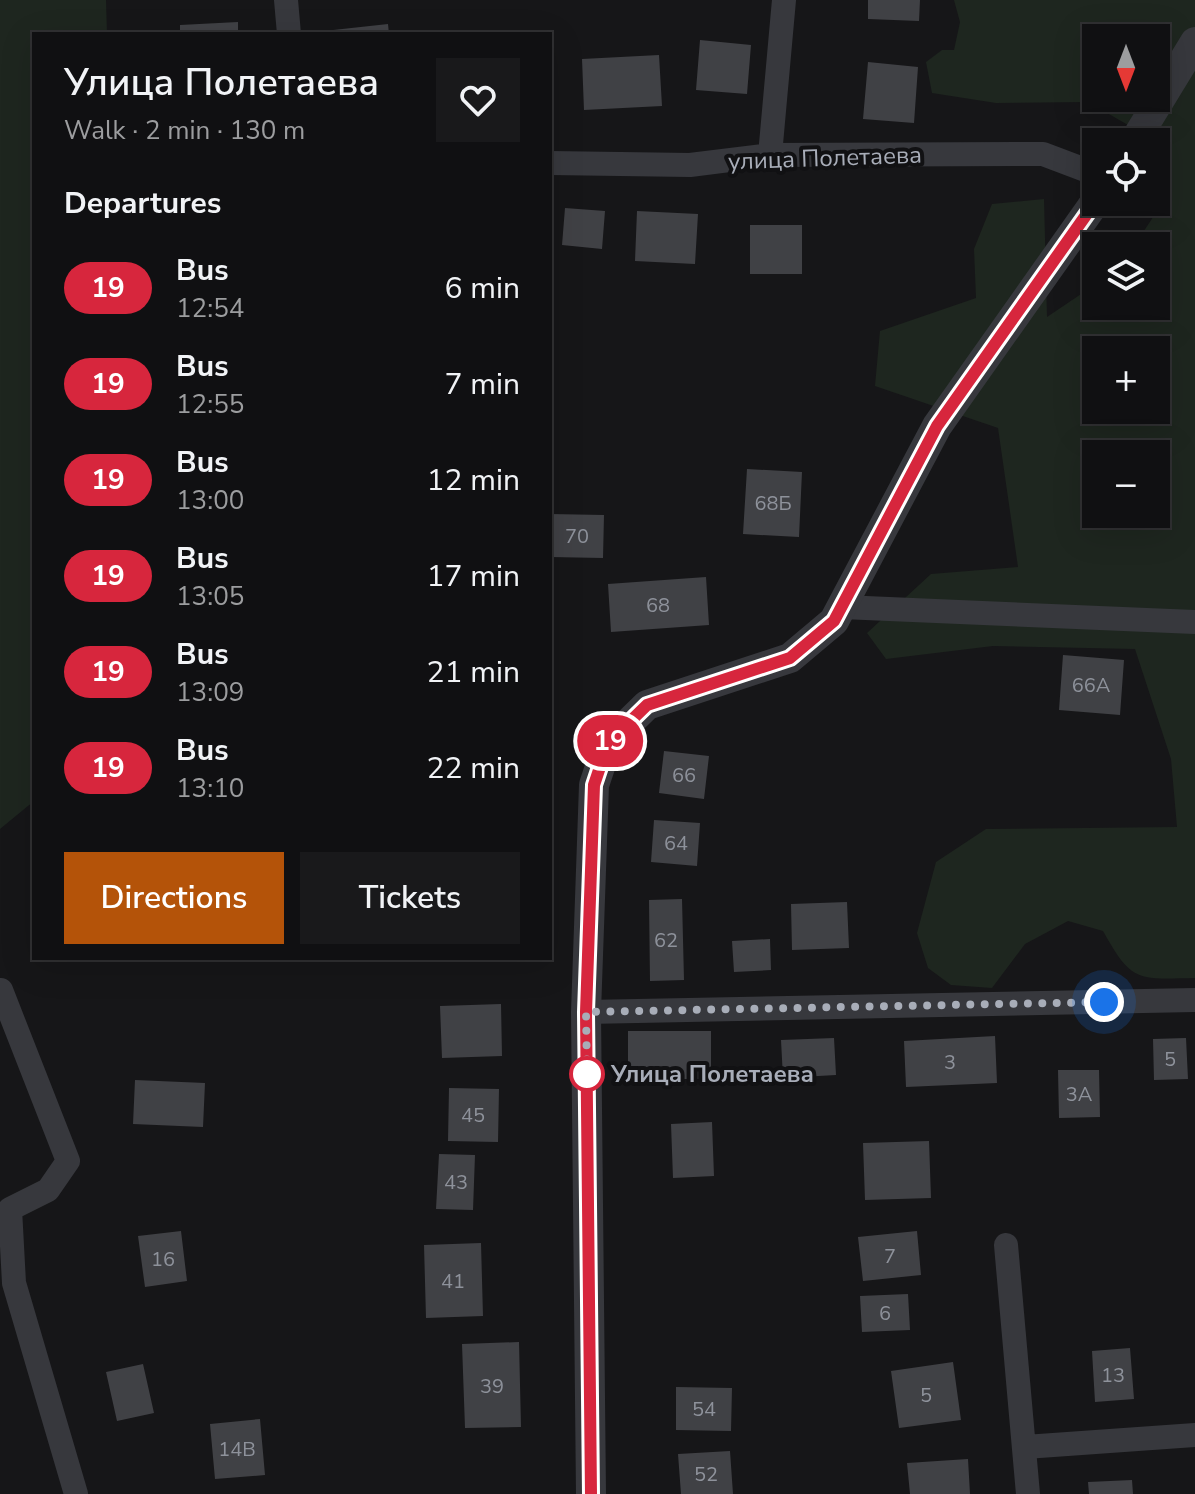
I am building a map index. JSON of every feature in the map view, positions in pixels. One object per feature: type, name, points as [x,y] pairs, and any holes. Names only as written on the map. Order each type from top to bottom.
[{"type":"street","points":[[286,0],[289,32]]},
{"type":"street","points":[[770,155],[784,0]]},
{"type":"street","points":[[1143,128],[1195,42]]},
{"type":"street","name":"улица Полетаева","points":[[552,163],[690,165],[770,155],[1043,154],[1082,169]]},
{"type":"street","points":[[591,1494],[586,1012],[594,785],[608,743],[647,705],[790,658],[834,621],[937,426],[1085,216]]},
{"type":"street","points":[[842,607],[1195,622]]},
{"type":"street","points":[[1,990],[68,1161],[48,1190],[10,1209],[7,1285],[76,1494]]},
{"type":"street","points":[[586,1012],[1195,1000]]},
{"type":"street","points":[[1006,1245],[1028,1494]]},
{"type":"street","points":[[1025,1447],[1195,1435]]},
{"type":"shaded area","points":[[0,0],[106,0],[107,32],[32,32],[32,803],[0,829]]},
{"type":"shaded area","points":[[954,0],[1195,0],[1195,978],[1160,978],[1138,974],[1121,960],[1103,931],[1068,921],[1025,944],[992,988],[951,985],[928,968],[917,933],[936,862],[986,829],[1177,827],[1171,759],[1135,649],[993,646],[886,659],[867,633],[931,574],[1018,567],[998,428],[875,386],[880,331],[976,298],[974,249],[992,204],[1044,199],[1047,317],[1082,293],[1082,320],[1170,320],[1170,232],[1143,232],[1154,216],[1170,216],[1170,128],[1133,128],[1105,112],[1170,112],[1170,24],[1082,24],[1082,102],[996,103],[932,93],[926,62],[942,50],[954,50],[960,22]]},
{"type":"building","points":[[868,0],[920,0],[919,21],[868,19]]},
{"type":"building","points":[[238,22],[238,32],[180,32],[180,25]]},
{"type":"building","points":[[388,24],[389,32],[324,32]]},
{"type":"building","points":[[700,40],[751,45],[747,94],[696,90]]},
{"type":"building","points":[[659,55],[662,106],[584,110],[582,59]]},
{"type":"building","points":[[868,62],[918,67],[914,123],[863,119]]},
{"type":"building","points":[[565,208],[605,211],[602,249],[562,245]]},
{"type":"building","points":[[637,211],[698,214],[695,264],[635,261]]},
{"type":"building","points":[[750,225],[802,225],[802,274],[750,274]]},
{"type":"building","points":[[747,469],[802,472],[799,537],[743,534]]},
{"type":"building","points":[[552,514],[604,515],[603,558],[552,557]]},
{"type":"building","points":[[706,577],[709,625],[611,632],[608,584]]},
{"type":"building","points":[[1063,655],[1124,660],[1120,715],[1059,710]]},
{"type":"building","points":[[664,751],[709,756],[704,799],[659,793]]},
{"type":"building","points":[[654,820],[700,823],[697,866],[651,862]]},
{"type":"building","points":[[682,899],[684,980],[650,981],[649,900]]},
{"type":"building","points":[[847,902],[849,948],[792,950],[791,904]]},
{"type":"building","points":[[770,939],[771,970],[734,972],[732,941]]},
{"type":"building","points":[[501,1004],[502,1056],[442,1058],[440,1006]]},
{"type":"building","points":[[628,1031],[711,1031],[711,1079],[628,1079]]},
{"type":"building","points":[[995,1036],[997,1083],[906,1087],[904,1041]]},
{"type":"building","points":[[834,1038],[836,1075],[783,1078],[781,1040]]},
{"type":"building","points":[[1186,1038],[1188,1079],[1154,1080],[1153,1039]]},
{"type":"building","points":[[1058,1070],[1099,1070],[1100,1117],[1059,1118]]},
{"type":"building","points":[[135,1080],[205,1083],[203,1127],[133,1124]]},
{"type":"building","points":[[449,1088],[499,1089],[498,1142],[448,1141]]},
{"type":"building","points":[[712,1122],[714,1176],[673,1178],[671,1124]]},
{"type":"building","points":[[929,1141],[931,1198],[865,1200],[863,1143]]},
{"type":"building","points":[[439,1154],[475,1155],[473,1210],[436,1209]]},
{"type":"building","points":[[181,1231],[187,1281],[145,1287],[138,1236]]},
{"type":"building","points":[[917,1231],[921,1275],[863,1281],[858,1237]]},
{"type":"building","points":[[481,1243],[483,1316],[426,1318],[424,1245]]},
{"type":"building","points":[[908,1294],[910,1330],[862,1332],[860,1296]]},
{"type":"building","points":[[519,1342],[521,1427],[465,1428],[462,1344]]},
{"type":"building","points":[[1130,1348],[1134,1399],[1095,1402],[1092,1351]]},
{"type":"building","points":[[953,1362],[961,1420],[899,1428],[891,1371]]},
{"type":"building","points":[[143,1364],[154,1413],[117,1421],[106,1372]]},
{"type":"building","points":[[676,1387],[732,1388],[731,1431],[676,1430]]},
{"type":"building","points":[[260,1419],[265,1475],[215,1479],[210,1424]]},
{"type":"building","points":[[730,1451],[733,1494],[681,1494],[678,1454]]},
{"type":"building","points":[[968,1459],[970,1494],[910,1494],[907,1463]]},
{"type":"building","points":[[1132,1480],[1133,1494],[1089,1494],[1088,1482]]},
{"type":"bus line","name":"19","points":[[591,1494],[586,1012],[594,785],[608,743],[647,705],[790,658],[834,621],[937,426],[1085,216]]},
{"type":"place","name":"Улица Полетаева","points":[[587,1074]]},
{"type":"route","points":[[587,1074],[586,1012],[1104,1002]]}]
